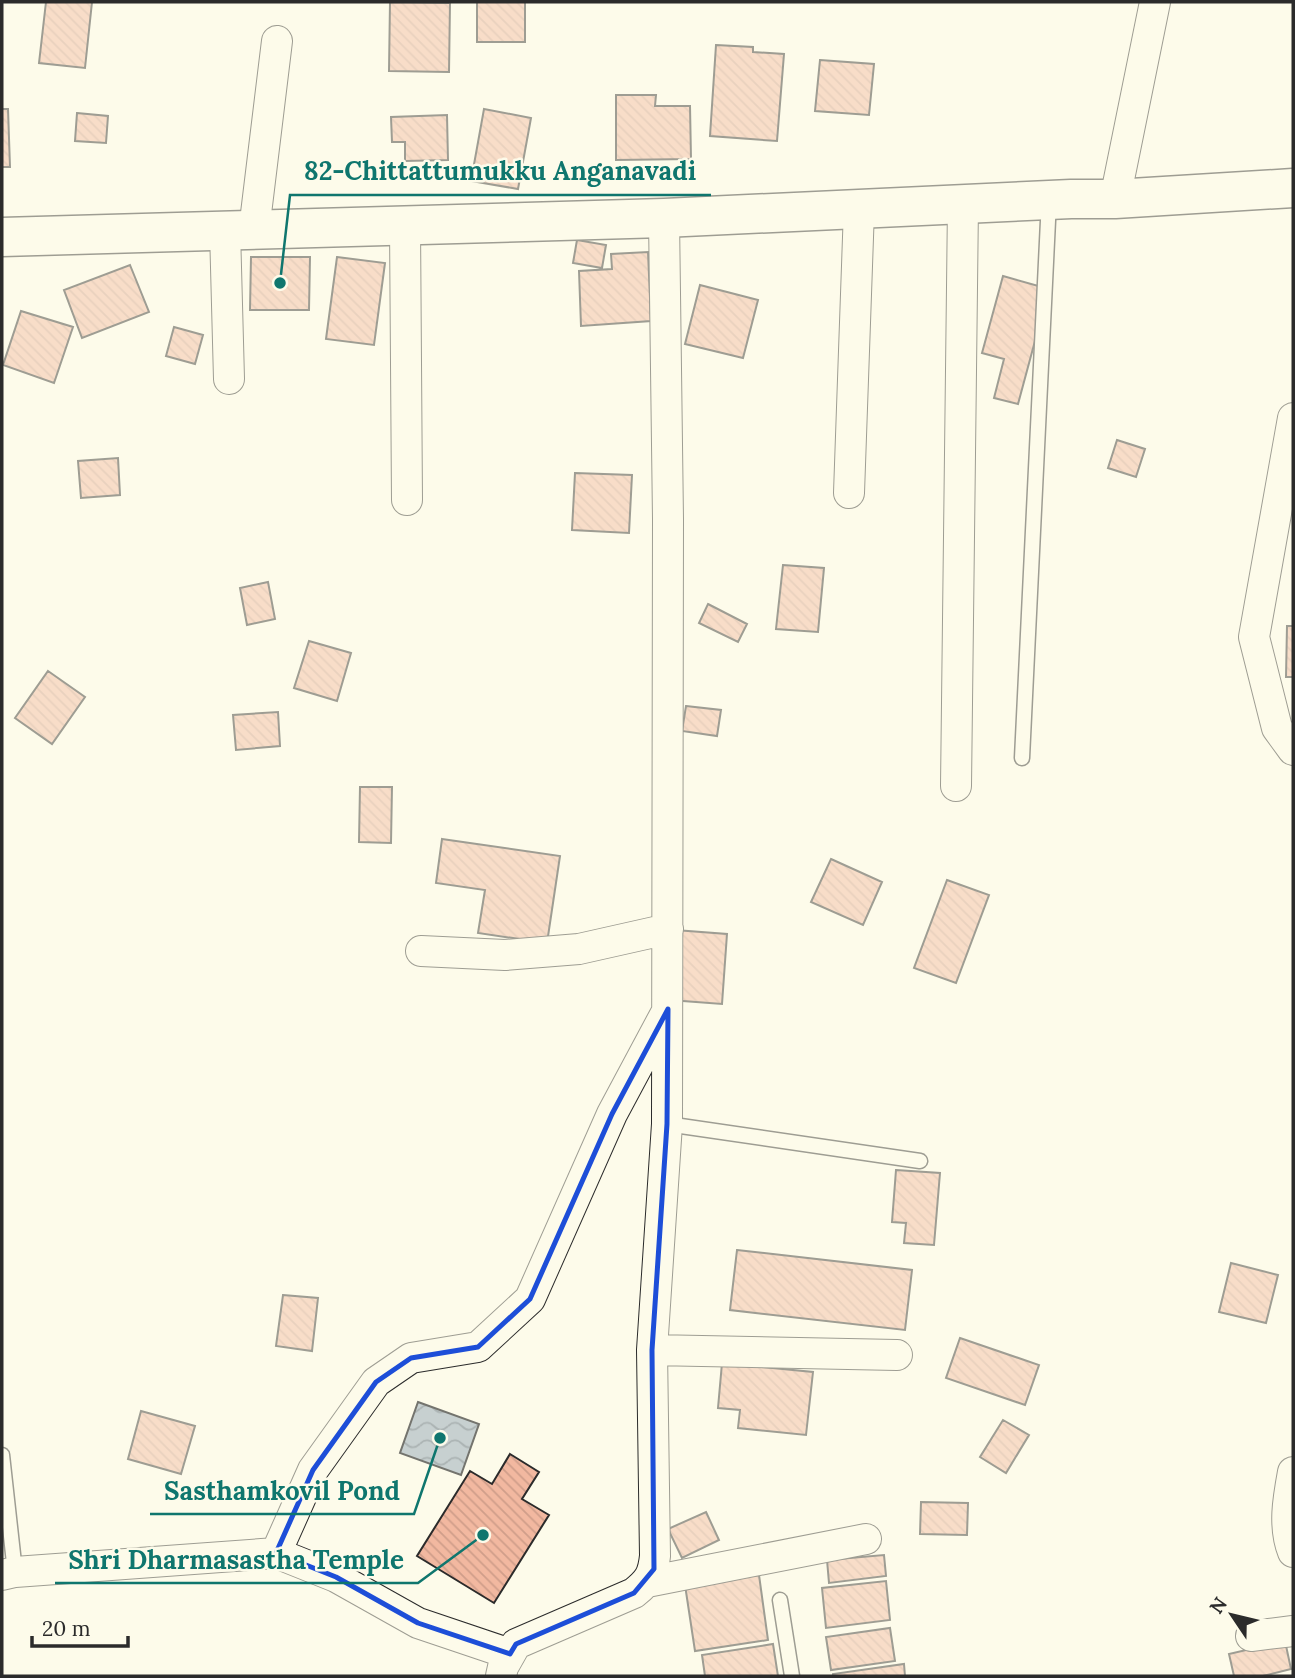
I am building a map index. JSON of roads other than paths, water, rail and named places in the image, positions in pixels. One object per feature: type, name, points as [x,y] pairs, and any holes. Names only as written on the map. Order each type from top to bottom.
[{"type":"main road","points":[[2,237],[664,218],[1115,199],[1293,188]]},
{"type":"street","points":[[1115,199],[1155,2]]},
{"type":"street","points":[[229,379],[240,230],[277,41]]},
{"type":"street","points":[[956,786],[963,204]]},
{"type":"street","points":[[849,493],[859,209]]},
{"type":"street","points":[[8,1574],[276,1553],[337,1577],[418,1623],[505,1665],[516,1644],[634,1593],[647,1582],[654,1569],[652,1350],[667,1124],[668,1009],[668,519],[664,218]]},
{"type":"street","points":[[405,225],[407,500]]},
{"type":"street","points":[[1293,418],[1254,637],[1277,728],[1293,750]]},
{"type":"street","points":[[421,951],[505,955],[579,949],[668,929]]},
{"type":"street","points":[[276,1553],[313,1471],[376,1382],[411,1357],[478,1347],[530,1299],[612,1114],[668,1009]]},
{"type":"street","points":[[652,1350],[897,1355]]},
{"type":"street","points":[[1293,1472],[1286,1509],[1293,1552]]},
{"type":"street","points":[[647,1582],[866,1539]]},
{"type":"street","points":[[1251,1636],[1293,1631]]},
{"type":"lane","points":[[1022,758],[1049,200]]},
{"type":"lane","points":[[667,1124],[920,1161]]},
{"type":"lane","points":[[2,1455],[8,1574]]},
{"type":"lane","points":[[780,1600],[792,1676]]},
{"type":"water","points":[[418,1402],[479,1424],[461,1475],[400,1453]]},
{"type":"place","name":"82-Chittattumukku Anganavadi","points":[[280,283]]},
{"type":"place","name":"Sasthamkovil Pond","points":[[440,1438]]},
{"type":"place","name":"Shri Dharmasastha Temple","points":[[483,1535]]}]
